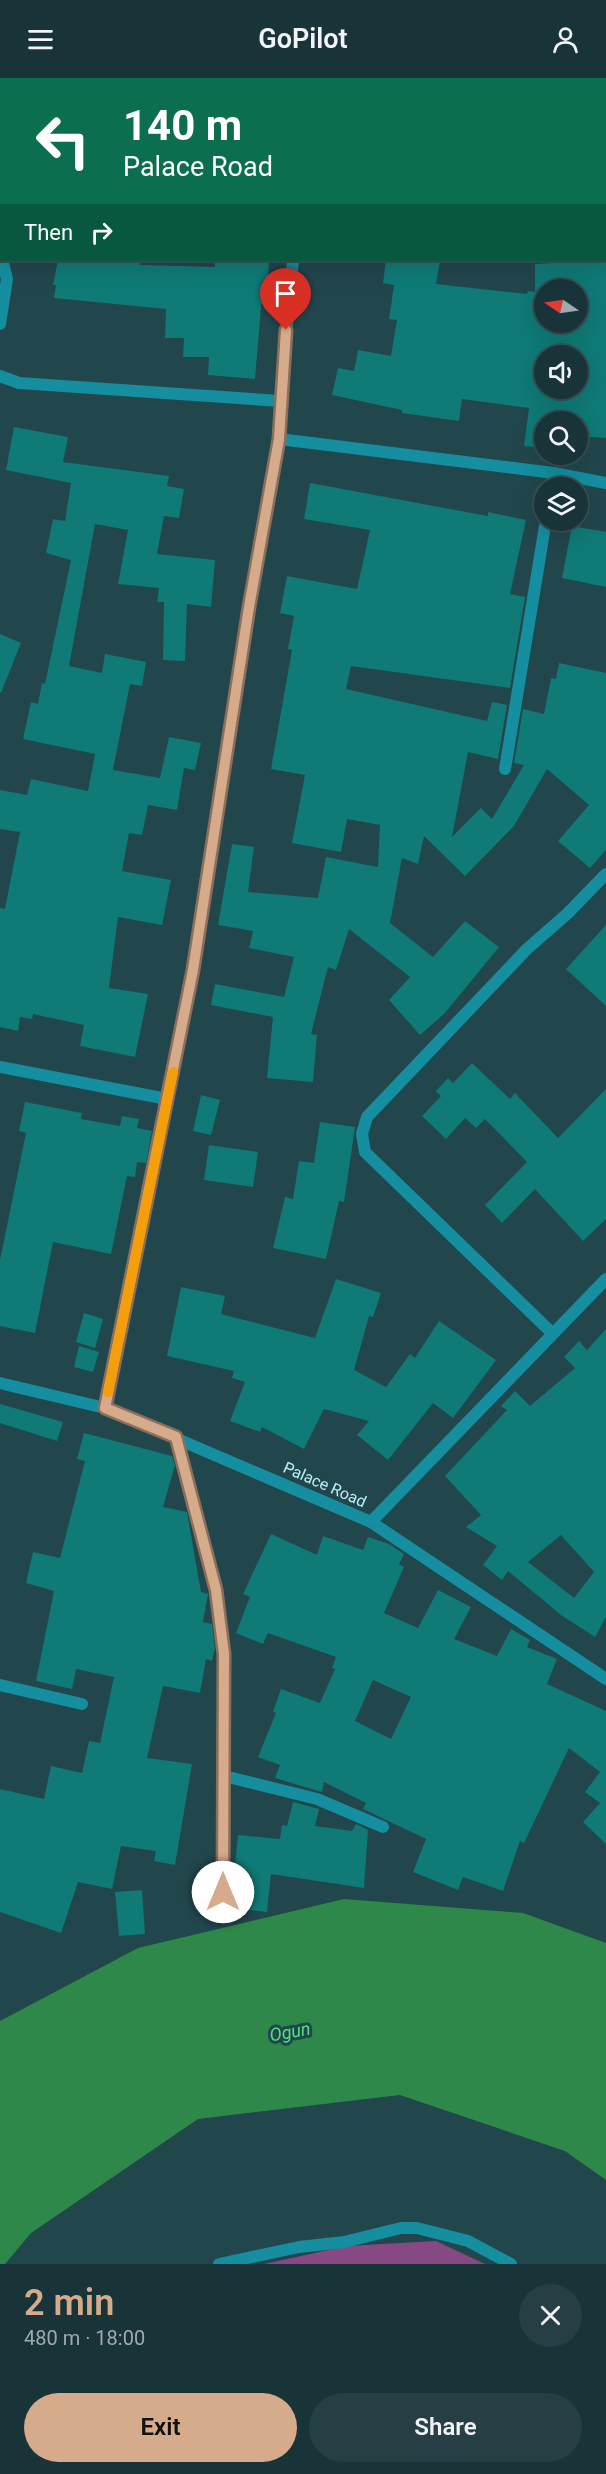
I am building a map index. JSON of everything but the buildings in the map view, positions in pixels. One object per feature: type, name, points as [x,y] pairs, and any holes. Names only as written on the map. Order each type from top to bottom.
[{"type":"street","points":[[0,261],[3,263],[7,279],[0,324]]},
{"type":"street","points":[[105,1408],[193,970],[249,607],[279,439],[280,400],[293,261]]},
{"type":"street","points":[[0,376],[19,383],[280,400]]},
{"type":"street","points":[[279,439],[554,473],[606,483]]},
{"type":"street","points":[[553,477],[554,473]]},
{"type":"street","points":[[505,769],[544,531]]},
{"type":"street","points":[[552,1334],[365,1152],[362,1134],[367,1117],[527,949],[567,914],[606,874]]},
{"type":"street","points":[[0,1067],[167,1099]]},
{"type":"street","points":[[371,1522],[606,1279]]},
{"type":"street","name":"Palace Road","points":[[0,1383],[105,1408],[371,1522],[606,1679]]},
{"type":"street","points":[[176,1437],[216,1590],[224,1654],[223,1916]]},
{"type":"street","points":[[0,1685],[82,1704]]},
{"type":"street","points":[[224,1776],[317,1798],[383,1827]]},
{"type":"street","points":[[219,2264],[401,2228],[417,2228],[468,2241],[511,2264]]},
{"type":"shaded area","points":[[436,2241],[485,2264],[264,2264],[347,2246]]},
{"type":"water","name":"Ogun","points":[[344,1899],[523,1913],[606,1943],[606,2180],[565,2151],[400,2095],[198,2119],[31,2233],[5,2264],[0,2264],[0,2021],[138,1948]]},
{"type":"slow traffic","points":[[108,1392],[173,1072]]},
{"type":"route","points":[[223,1892],[224,1654],[216,1590],[176,1437],[105,1408],[193,970],[249,607],[279,439],[286,330]]}]
